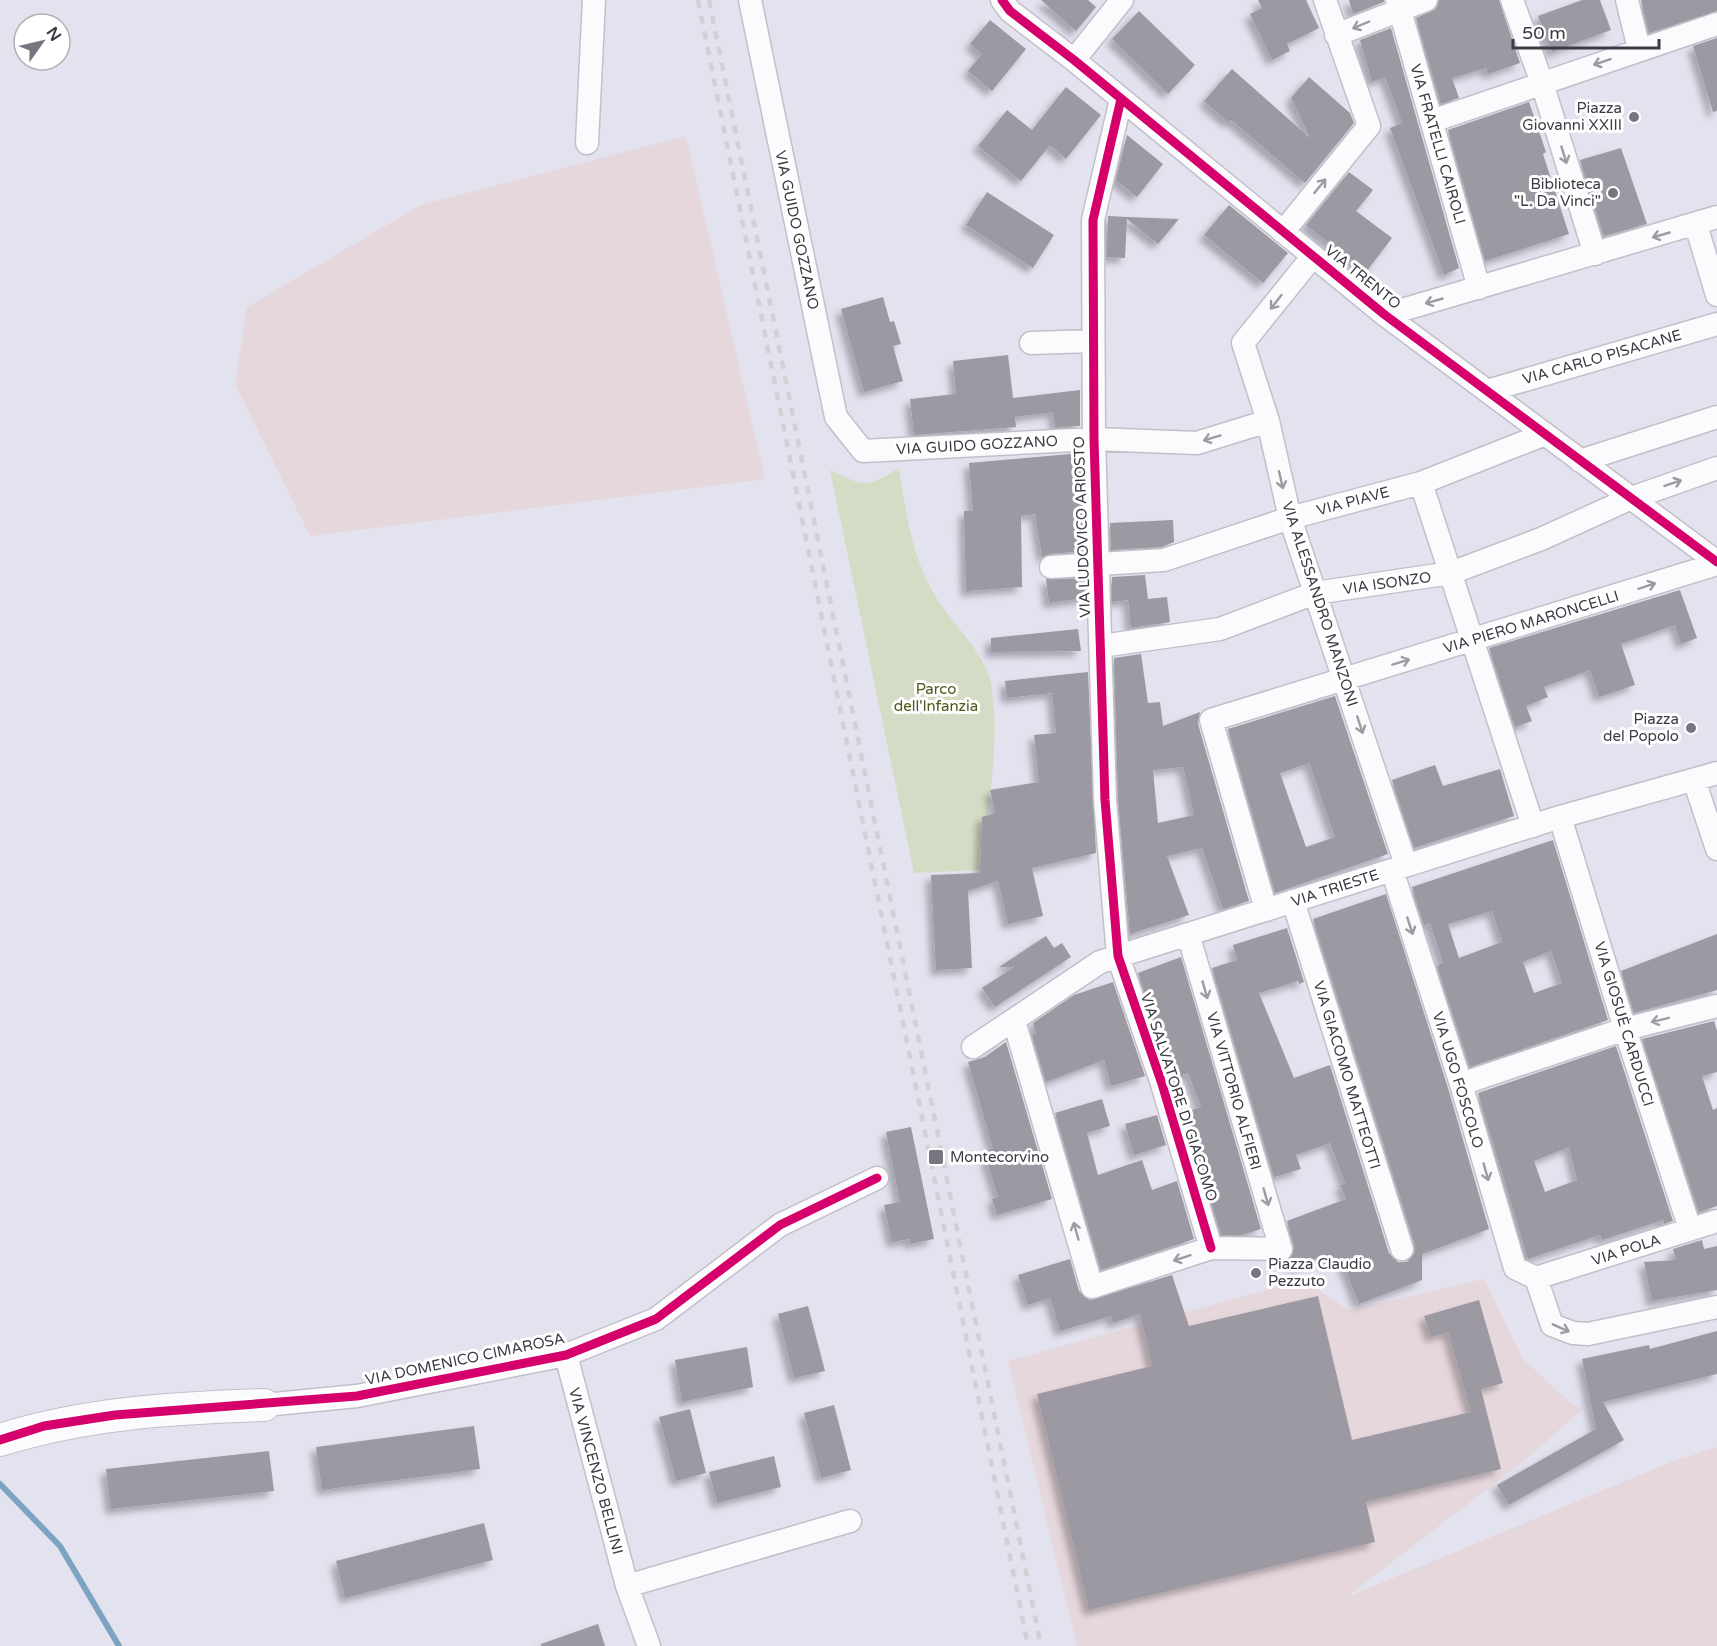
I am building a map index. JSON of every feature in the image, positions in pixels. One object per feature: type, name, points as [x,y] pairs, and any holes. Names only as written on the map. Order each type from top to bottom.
[{"type":"street","points":[[587,143],[594,0]]},
{"type":"street","name":"VIA GUIDO GOZZANO","points":[[750,0],[836,417],[863,451],[1094,439],[1197,443],[1268,421]]},
{"type":"street","name":"VIA TRENTO","points":[[1002,0],[1010,11],[1074,60],[1385,315],[1717,563]]},
{"type":"street","points":[[1074,60],[1122,0]]},
{"type":"street","points":[[1283,232],[1369,126],[1325,0]]},
{"type":"street","points":[[1336,35],[1398,4],[1426,0]]},
{"type":"street","points":[[1512,0],[1542,83],[1595,254]]},
{"type":"street","points":[[1627,0],[1639,49]]},
{"type":"street","name":"VIA FRATELLI CAIROLI","points":[[1398,4],[1479,288]]},
{"type":"street","points":[[1431,121],[1717,24]]},
{"type":"street","name":"VIA LUDOVICO ARIOSTO","points":[[1118,956],[1105,800],[1094,439],[1093,220],[1121,99]]},
{"type":"street","points":[[1385,315],[1707,221],[1717,295]]},
{"type":"street","name":"VIA ALESSANDRO MANZONI","points":[[1313,256],[1244,343],[1268,421],[1290,518],[1345,679],[1399,868]]},
{"type":"street","name":"VIA CARLO PISACANE","points":[[1487,391],[1717,324]]},
{"type":"street","points":[[1031,343],[1094,341]]},
{"type":"street","points":[[1580,461],[1717,417]]},
{"type":"street","name":"VIA PIAVE","points":[[1051,567],[1164,560],[1290,518],[1421,483],[1545,434]]},
{"type":"street","name":"VIA ISONZO","points":[[1101,646],[1220,628],[1315,593],[1450,573],[1541,539],[1629,499],[1717,468]]},
{"type":"street","points":[[1421,483],[1533,826]]},
{"type":"street","name":"VIA PIERO MARONCELLI","points":[[1266,910],[1211,720],[1473,641],[1717,563]]},
{"type":"street","name":"VIA TRIESTE","points":[[973,1047],[1100,962],[1560,817],[1717,773]]},
{"type":"street","points":[[1694,780],[1717,849]]},
{"type":"street","name":"VIA GIOSUÈ CARDUCCI","points":[[1560,817],[1625,1029],[1690,1229]]},
{"type":"street","name":"VIA UGO FOSCOLO","points":[[1399,868],[1515,1268],[1536,1278]]},
{"type":"street","name":"VIA GIACOMO MATTEOTTI","points":[[1293,902],[1402,1249]]},
{"type":"street","name":"VIA VITTORIO ALFIERI","points":[[1188,934],[1281,1249],[1211,1248]]},
{"type":"street","name":"VIA SALVATORE DI GIACOMO","points":[[1118,956],[1162,1084],[1211,1248]]},
{"type":"street","points":[[1461,1084],[1625,1029],[1717,1006]]},
{"type":"street","points":[[1014,1021],[1092,1287],[1211,1248]]},
{"type":"street","name":"VIA DOMENICO CIMAROSA","points":[[264,1405],[357,1396],[566,1355],[656,1319],[780,1225],[877,1178]]},
{"type":"street","name":"VIA POLA","points":[[1536,1278],[1717,1221]]},
{"type":"street","points":[[1536,1278],[1552,1325],[1573,1333],[1588,1334],[1717,1307]]},
{"type":"street","name":"VIA VINCENZO BELLINI","points":[[566,1355],[627,1586],[649,1646]]},
{"type":"street","points":[[0,1440],[44,1426],[115,1415],[171,1408],[264,1405]]},
{"type":"street","points":[[627,1586],[850,1521]]},
{"type":"shaded area","points":[[686,136],[765,479],[310,536],[235,384],[247,307],[421,205]]},
{"type":"shaded area","points":[[1484,1279],[1523,1359],[1571,1403],[1583,1409],[1520,1464],[1345,1598],[1671,1462],[1717,1447],[1717,1646],[1077,1646],[1008,1361],[1303,1280],[1349,1310]]},
{"type":"green space","name":"Parco dell'Infanzia","points":[[899,468],[908,519],[921,568],[937,599],[983,662],[991,683],[994,704],[994,751],[982,870],[914,873],[830,470],[865,483],[879,479]]},
{"type":"building","points":[[1041,0],[1088,0],[1096,7],[1076,31]]},
{"type":"building","points":[[1258,0],[1306,0],[1319,28],[1287,44],[1290,51],[1272,60],[1250,14],[1262,8]]},
{"type":"building","points":[[1349,0],[1384,0],[1384,2],[1353,14]]},
{"type":"building","points":[[1439,0],[1499,0],[1520,63],[1488,74],[1486,68],[1452,78],[1459,98],[1441,104],[1416,18],[1436,9]]},
{"type":"building","points":[[1582,0],[1600,0],[1611,30],[1552,52],[1538,16]]},
{"type":"building","points":[[1641,0],[1717,0],[1717,11],[1649,33]]},
{"type":"building","points":[[1139,11],[1195,65],[1168,94],[1112,39]]},
{"type":"building","points":[[990,20],[1026,49],[992,91],[968,71],[982,54],[970,44]]},
{"type":"building","points":[[1391,28],[1459,268],[1444,275],[1390,128],[1402,123],[1385,77],[1372,82],[1360,40]]},
{"type":"building","points":[[1717,38],[1717,111],[1713,112],[1693,46]]},
{"type":"building","points":[[1232,69],[1310,138],[1291,98],[1309,77],[1350,113],[1354,123],[1305,183],[1231,120],[1228,122],[1204,101]]},
{"type":"building","points":[[1066,87],[1101,115],[1066,159],[1050,145],[1021,181],[978,146],[1007,110],[1032,130]]},
{"type":"building","points":[[1529,102],[1569,234],[1485,261],[1448,130]]},
{"type":"building","points":[[1127,135],[1163,164],[1137,197],[1116,180]]},
{"type":"building","name":"Biblioteca \"L. Da Vinci\"","points":[[1621,148],[1647,224],[1604,236],[1580,160]]},
{"type":"building","points":[[1349,172],[1373,190],[1356,211],[1392,238],[1366,272],[1306,225]]},
{"type":"building","points":[[987,192],[1054,235],[1033,268],[966,225]]},
{"type":"building","points":[[1229,205],[1288,253],[1263,283],[1204,235]]},
{"type":"building","points":[[1108,216],[1179,219],[1158,244],[1127,219],[1125,258],[1107,257]]},
{"type":"building","points":[[883,297],[890,322],[894,321],[901,344],[893,346],[903,381],[864,392],[841,309]]},
{"type":"building","points":[[1008,355],[1013,398],[1080,390],[1080,426],[1055,427],[1053,412],[1015,417],[1016,427],[914,435],[910,399],[956,394],[953,361]]},
{"type":"building","points":[[1081,453],[1084,551],[1050,554],[1042,557],[1035,514],[1021,516],[1022,587],[966,591],[964,511],[973,511],[969,463]]},
{"type":"building","points":[[1173,520],[1174,542],[1161,547],[1111,550],[1110,523]]},
{"type":"building","points":[[1145,575],[1148,599],[1167,597],[1170,622],[1131,628],[1128,600],[1112,602],[1112,577]]},
{"type":"building","points":[[1085,578],[1085,598],[1049,603],[1046,579]]},
{"type":"building","points":[[1680,590],[1697,638],[1681,644],[1675,625],[1621,644],[1635,685],[1599,697],[1590,670],[1544,687],[1548,697],[1526,706],[1532,721],[1515,727],[1489,648]]},
{"type":"building","points":[[1078,629],[1081,651],[991,652],[991,638]]},
{"type":"building","points":[[1141,654],[1148,703],[1160,702],[1163,726],[1200,712],[1198,724],[1249,901],[1223,909],[1202,848],[1167,856],[1189,915],[1130,934],[1118,799],[1114,658]],"holes":[[[1183,767],[1194,815],[1158,823],[1153,770]]]},
{"type":"building","points":[[1088,672],[1096,853],[1032,868],[1043,916],[1008,924],[998,881],[968,891],[972,968],[936,970],[931,875],[980,873],[982,817],[995,813],[990,790],[1039,782],[1034,735],[1056,733],[1052,693],[1007,698],[1005,681]]},
{"type":"building","points":[[1335,696],[1388,854],[1275,893],[1228,729]],"holes":[[[1309,763],[1335,837],[1306,847],[1280,773]]]},
{"type":"building","points":[[1435,765],[1443,786],[1500,769],[1514,816],[1414,848],[1392,780]]},
{"type":"building","points":[[1553,840],[1608,1020],[1470,1067],[1437,966],[1443,963],[1430,923],[1424,925],[1412,887]],"holes":[[[1492,911],[1502,942],[1459,958],[1448,924]],[[1551,951],[1562,983],[1534,993],[1523,962]]]},
{"type":"building","points":[[1386,894],[1448,1088],[1489,1229],[1422,1254],[1422,1280],[1359,1304],[1342,1260],[1315,1259],[1295,1267],[1291,1258],[1294,1246],[1287,1221],[1346,1199],[1340,1185],[1345,1184],[1330,1143],[1296,1155],[1301,1169],[1274,1177],[1212,968],[1237,960],[1233,945],[1287,928],[1304,982],[1299,984],[1298,981],[1259,993],[1294,1078],[1330,1065],[1389,1253],[1398,1262],[1407,1262],[1415,1252],[1415,1245],[1313,919]]},
{"type":"building","points":[[1717,934],[1717,990],[1634,1013],[1621,971]]},
{"type":"building","points":[[1046,936],[1054,948],[1062,943],[1071,957],[995,1007],[982,988],[1014,967],[999,967]]},
{"type":"building","points":[[1181,957],[1261,1229],[1242,1235],[1221,1235],[1202,1172],[1207,1171],[1198,1142],[1194,1143],[1185,1112],[1201,1107],[1188,1073],[1174,1078],[1138,973]]},
{"type":"building","points":[[1113,982],[1145,1076],[1111,1086],[1104,1060],[1046,1082],[1032,1035],[1036,1034],[1033,1023],[1074,995]]},
{"type":"building","points":[[1714,1021],[1717,1031],[1717,1072],[1702,1076],[1713,1110],[1717,1108],[1717,1206],[1699,1212],[1642,1039]]},
{"type":"building","points":[[1006,1042],[1052,1199],[997,1215],[992,1199],[998,1197],[984,1151],[993,1149],[968,1062],[985,1057]]},
{"type":"building","points":[[1616,1046],[1673,1221],[1664,1224],[1663,1220],[1602,1240],[1600,1235],[1528,1259],[1478,1093]],"holes":[[[1569,1147],[1577,1180],[1545,1192],[1534,1161]]]},
{"type":"building","points":[[1102,1099],[1110,1126],[1087,1133],[1098,1175],[1142,1160],[1152,1190],[1177,1181],[1194,1239],[1101,1270],[1055,1113]]},
{"type":"building","points":[[1157,1115],[1166,1145],[1134,1155],[1125,1124]]},
{"type":"building","points":[[911,1127],[934,1239],[910,1244],[909,1239],[892,1242],[884,1205],[900,1202],[886,1132]]},
{"type":"building","points":[[1702,1240],[1704,1249],[1717,1246],[1717,1290],[1652,1301],[1644,1262],[1676,1260],[1673,1249]]},
{"type":"building","points":[[1070,1259],[1079,1291],[1090,1300],[1172,1275],[1189,1326],[1318,1296],[1352,1440],[1471,1412],[1448,1332],[1431,1337],[1424,1316],[1479,1300],[1503,1383],[1481,1389],[1501,1469],[1366,1502],[1375,1542],[1089,1610],[1037,1394],[1152,1366],[1140,1314],[1113,1323],[1111,1316],[1060,1331],[1050,1298],[1028,1305],[1018,1275]]},
{"type":"building","points":[[808,1306],[825,1371],[794,1378],[778,1314]]},
{"type":"building","points":[[1717,1331],[1717,1374],[1603,1402],[1624,1440],[1509,1505],[1497,1485],[1596,1429],[1582,1359],[1649,1345],[1650,1349]]},
{"type":"building","points":[[747,1347],[753,1387],[682,1402],[675,1360]]},
{"type":"building","points":[[834,1405],[851,1470],[821,1478],[804,1413]]},
{"type":"building","points":[[690,1409],[706,1473],[676,1481],[659,1417]]},
{"type":"building","points":[[474,1426],[480,1469],[322,1490],[316,1447]]},
{"type":"building","points":[[269,1451],[274,1491],[111,1509],[106,1469]]},
{"type":"building","points":[[774,1456],[781,1487],[717,1503],[709,1472]]},
{"type":"building","points":[[484,1523],[493,1560],[345,1598],[336,1561]]},
{"type":"building","points":[[598,1624],[605,1646],[541,1646],[541,1644]]},
{"type":"waterway","points":[[0,1484],[60,1546],[119,1646]]},
{"type":"railway","points":[[698,0],[1028,1646]]},
{"type":"railway","points":[[709,0],[1041,1646]]},
{"type":"cycle path","points":[[1002,0],[1010,11],[1074,60],[1385,315],[1717,562]]},
{"type":"cycle path","points":[[1121,99],[1093,220],[1094,439],[1105,800],[1118,956],[1162,1084],[1211,1248]]},
{"type":"cycle path","points":[[0,1440],[44,1426],[115,1415],[357,1396],[566,1355],[656,1319],[780,1225],[877,1178]]},
{"type":"place","name":"Piazza Giovanni XXIII","points":[[1634,117]]},
{"type":"place","name":"Biblioteca \"L. Da Vinci\"","points":[[1613,193]]},
{"type":"place","name":"Piazza del Popolo","points":[[1691,728]]},
{"type":"place","name":"Montecorvino","points":[[936,1157]]},
{"type":"place","name":"Piazza Claudio Pezzuto","points":[[1256,1273]]}]
